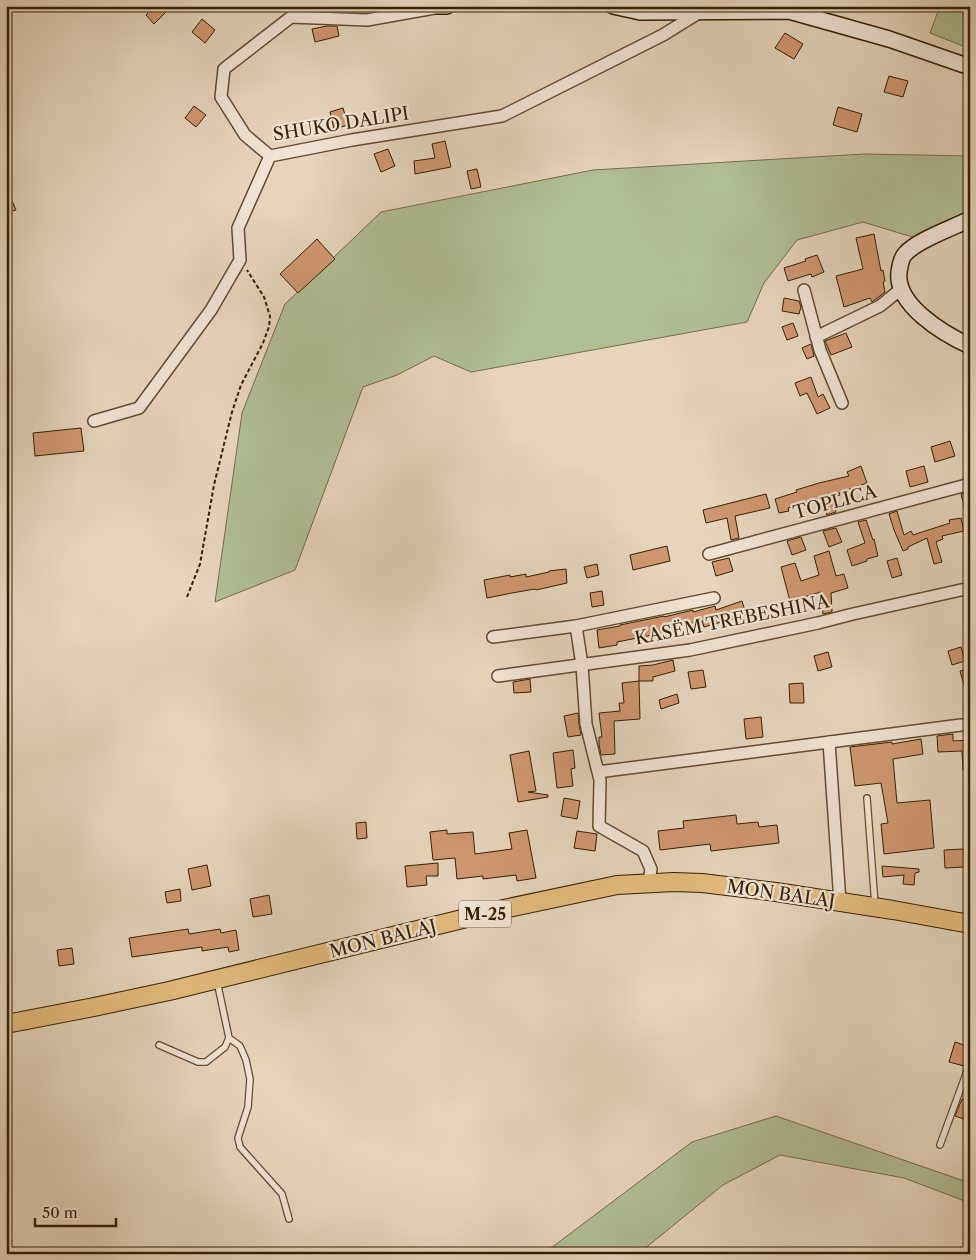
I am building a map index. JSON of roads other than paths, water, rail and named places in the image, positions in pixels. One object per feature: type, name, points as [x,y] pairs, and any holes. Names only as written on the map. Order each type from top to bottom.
[{"type":"main road","name":"MON BALAJ","points":[[6,1024],[94,1008],[499,910],[617,886],[674,882],[702,883],[875,907],[970,924]]},
{"type":"street","points":[[439,7],[447,6]]},
{"type":"street","points":[[613,6],[640,12],[660,9],[701,12],[789,11],[889,39],[970,67]]},
{"type":"street","name":"SHUKO DALIPI","points":[[439,7],[368,20],[290,16],[224,70],[221,97],[245,135],[270,156],[352,140],[502,116],[663,36],[701,12]]},
{"type":"street","points":[[94,421],[139,408],[211,310],[240,260],[238,228],[270,156]]},
{"type":"street","points":[[970,220],[914,246],[904,255],[900,265],[899,276],[901,289],[914,307],[930,323],[952,338],[970,346]]},
{"type":"street","points":[[816,337],[880,306],[901,289]]},
{"type":"street","points":[[804,290],[820,350],[842,404]]},
{"type":"street","name":"TOPLICA","points":[[709,554],[970,484]]},
{"type":"street","name":"KASËM TREBESHINA","points":[[498,676],[690,650],[970,588]]},
{"type":"street","points":[[493,636],[576,626],[714,598]]},
{"type":"street","points":[[576,626],[582,665],[586,724],[600,788],[599,826],[643,852],[651,869],[652,883]]},
{"type":"street","points":[[598,772],[961,724]]},
{"type":"street","points":[[830,742],[840,902]]},
{"type":"lane","points":[[867,798],[875,907]]},
{"type":"lane","points":[[159,1046],[198,1062],[206,1062],[225,1047],[229,1038],[217,979]]},
{"type":"lane","points":[[229,1038],[240,1046],[246,1060],[250,1079],[248,1107],[238,1138],[240,1147],[282,1194],[289,1219]]},
{"type":"lane","points":[[940,1145],[970,1064]]}]
